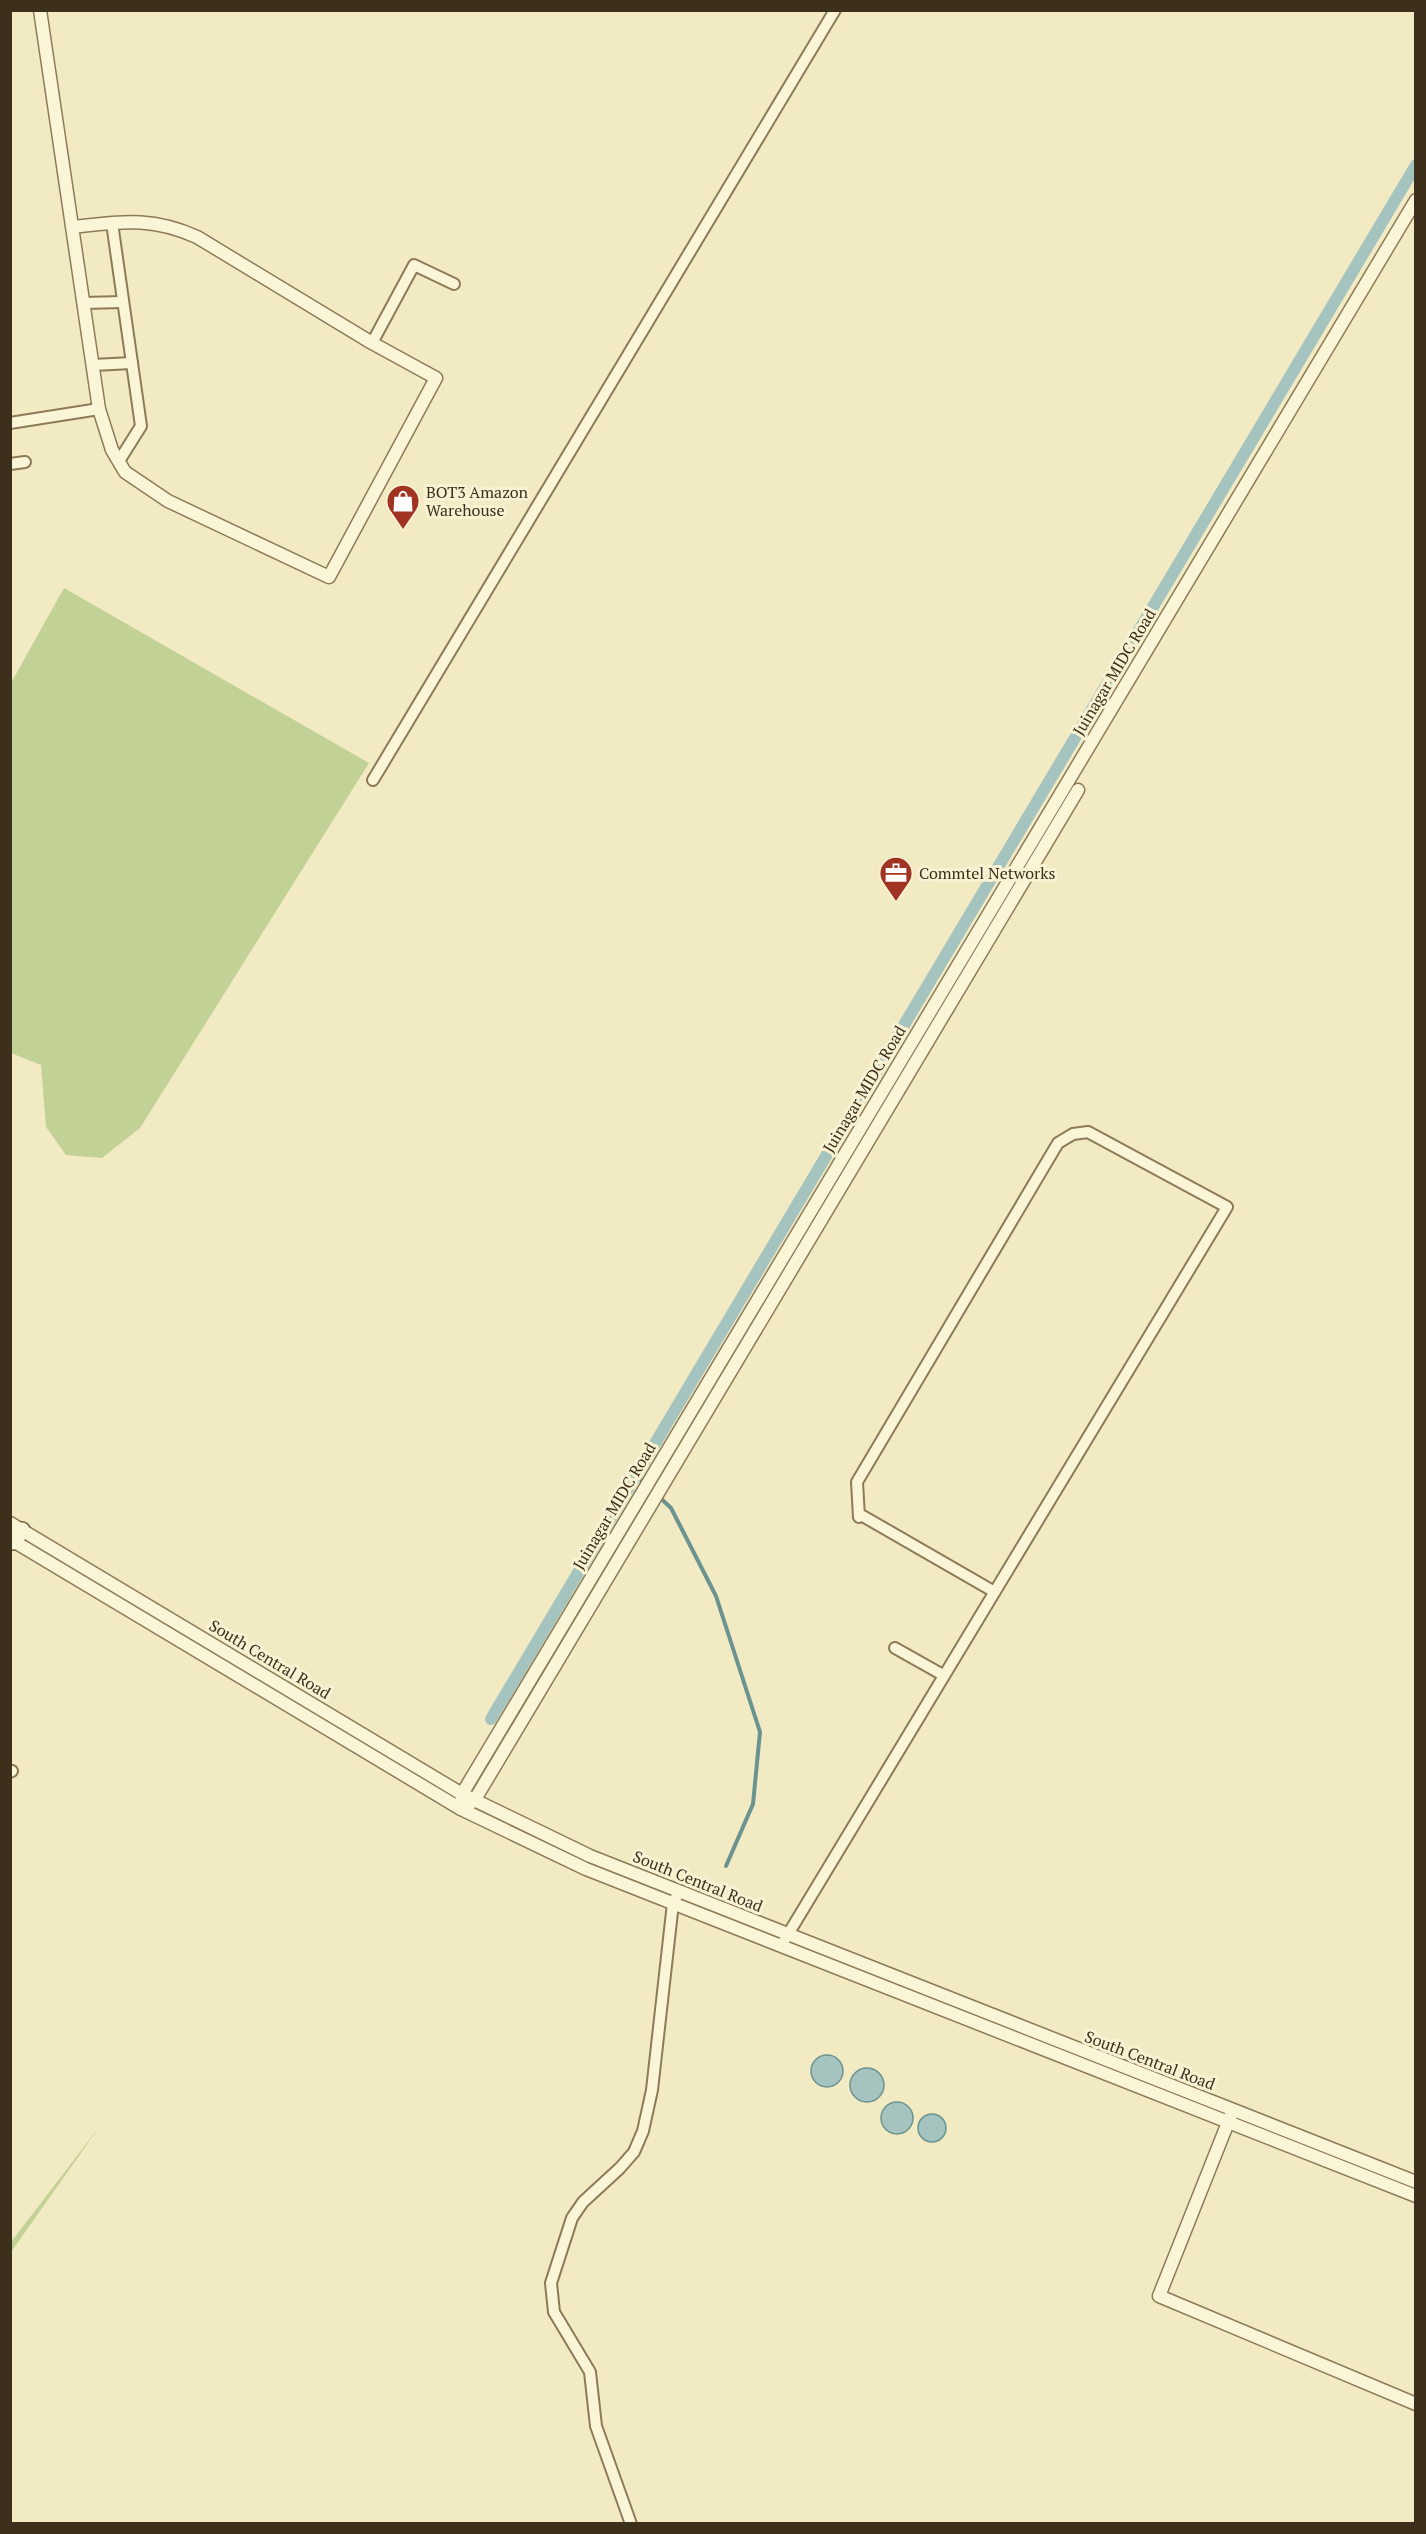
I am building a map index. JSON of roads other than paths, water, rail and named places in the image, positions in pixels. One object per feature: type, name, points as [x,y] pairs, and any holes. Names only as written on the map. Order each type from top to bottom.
[{"type":"street","points":[[40,10],[83,303],[93,364],[99,409],[112,450],[125,472],[168,501],[329,577],[436,378],[372,343],[197,237],[177,228],[155,222],[72,227]]},
{"type":"street","points":[[373,780],[835,10]]},
{"type":"street","name":"Juinagar MIDC Road","points":[[461,1809],[462,1794],[1416,200]]},
{"type":"street","points":[[112,223],[141,426],[119,461]]},
{"type":"street","points":[[372,343],[414,265],[454,284]]},
{"type":"street","points":[[83,303],[123,302]]},
{"type":"street","points":[[93,364],[132,363]]},
{"type":"street","points":[[10,423],[99,409]]},
{"type":"street","points":[[10,465],[25,462]]},
{"type":"street","name":"Juinagar MIDC Road","points":[[461,1809],[474,1800],[1078,790]]},
{"type":"street","points":[[994,904],[1006,911]]},
{"type":"street","points":[[784,1940],[1227,1207],[1088,1132],[1073,1134],[1058,1143],[857,1482],[859,1518],[861,1515],[993,1591]]},
{"type":"street","name":"South Central Road","points":[[14,1533],[462,1794],[676,1897],[1231,2116],[1416,2182]]},
{"type":"street","name":"South Central Road","points":[[14,1533],[461,1809],[586,1869],[676,1897]]},
{"type":"street","points":[[895,1648],[943,1675]]},
{"type":"street","points":[[631,2523],[596,2426],[590,2372],[555,2312],[551,2283],[572,2218],[583,2202],[634,2152],[643,2131],[652,2090],[676,1897]]},
{"type":"street","points":[[1231,2116],[1159,2296],[1416,2404]]},
{"type":"street","name":"South Central Road","points":[[1231,2116],[1416,2196]]},
{"type":"water","points":[[827,2055],[838,2060],[843,2071],[838,2082],[827,2087],[816,2082],[811,2071],[816,2060]]},
{"type":"water","points":[[867,2068],[879,2073],[884,2085],[879,2097],[867,2102],[855,2097],[850,2085],[855,2073]]},
{"type":"water","points":[[897,2102],[908,2107],[913,2118],[908,2129],[897,2134],[886,2129],[881,2118],[886,2107]]},
{"type":"water","points":[[932,2114],[942,2118],[946,2128],[942,2138],[932,2142],[922,2138],[918,2128],[922,2118]]},
{"type":"waterway","points":[[491,1719],[1416,165]]},
{"type":"waterway","points":[[636,1475],[671,1508],[716,1596],[760,1732],[753,1804],[726,1866]]},
{"type":"place","name":"BOT3 Amazon Warehouse","points":[[403,530]]},
{"type":"place","name":"Commtel Networks","points":[[896,902]]}]
